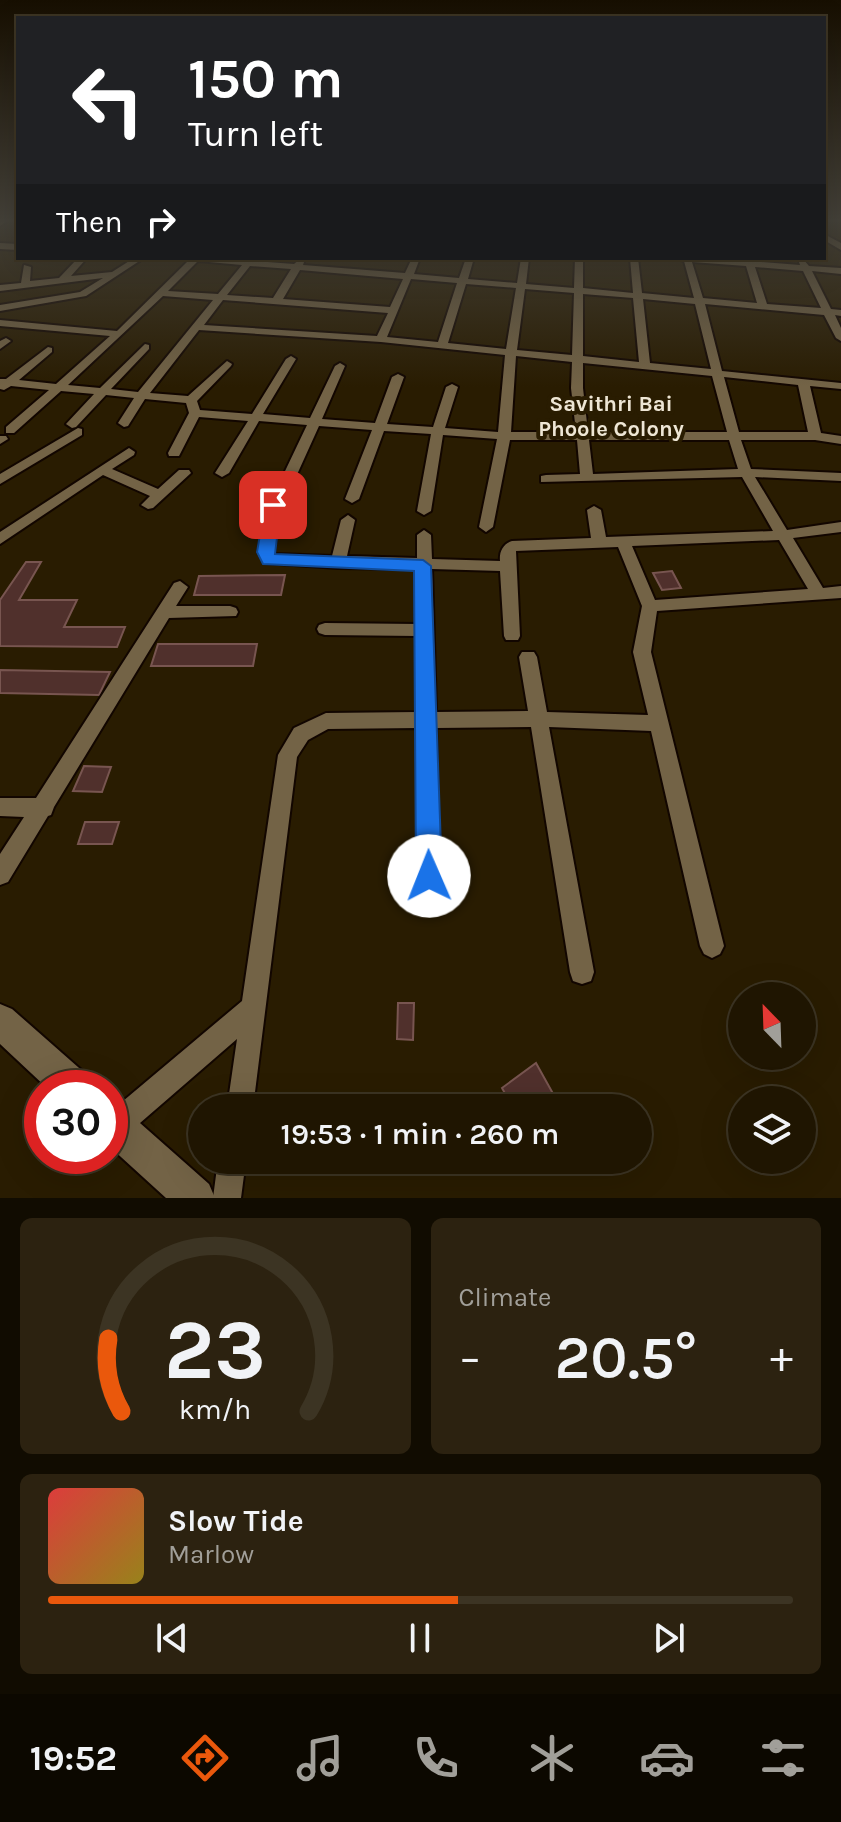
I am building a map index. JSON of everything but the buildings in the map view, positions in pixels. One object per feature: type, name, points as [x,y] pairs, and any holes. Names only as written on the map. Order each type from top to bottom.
[{"type":"street","points":[[25,275],[25,285]]},
{"type":"street","points":[[62,280],[67,275]]},
{"type":"street","points":[[0,288],[104,275]]},
{"type":"street","points":[[0,308],[74,297],[111,275]]},
{"type":"street","points":[[4,436],[119,334],[178,275]]},
{"type":"street","points":[[124,423],[141,396],[238,275]]},
{"type":"street","points":[[276,302],[291,275]]},
{"type":"street","points":[[395,275],[835,313]]},
{"type":"street","points":[[442,346],[464,275]]},
{"type":"street","points":[[486,527],[504,436],[511,353],[523,275]]},
{"type":"street","points":[[578,275],[576,361],[587,477]]},
{"type":"street","points":[[637,275],[645,367]]},
{"type":"street","points":[[692,275],[720,373],[734,438],[746,473],[818,593]]},
{"type":"street","points":[[750,275],[763,307]]},
{"type":"street","points":[[813,275],[835,313],[841,338]]},
{"type":"street","points":[[381,339],[407,276]]},
{"type":"street","points":[[161,293],[392,310]]},
{"type":"street","points":[[0,323],[119,334]]},
{"type":"street","points":[[195,327],[381,339],[841,386]]},
{"type":"street","points":[[0,480],[75,428],[102,391],[145,347]]},
{"type":"street","points":[[3,385],[48,350]]},
{"type":"street","points":[[222,473],[291,359]]},
{"type":"street","points":[[174,453],[193,406],[227,364]]},
{"type":"street","points":[[283,490],[340,366]]},
{"type":"street","points":[[352,499],[398,377]]},
{"type":"street","points":[[803,381],[815,436]]},
{"type":"street","points":[[3,385],[61,387],[141,396],[253,418],[504,436],[815,436],[841,440]]},
{"type":"street","points":[[424,511],[438,431],[452,387]]},
{"type":"street","points":[[0,539],[129,452]]},
{"type":"street","points":[[102,470],[153,500],[184,473]]},
{"type":"street","points":[[546,479],[746,473],[841,477]]},
{"type":"street","points":[[273,505],[265,552],[269,559],[423,566],[507,566]]},
{"type":"street","points":[[594,510],[599,542]]},
{"type":"street","points":[[338,563],[348,520]]},
{"type":"street","points":[[512,636],[507,553],[512,546],[783,535],[841,527]]},
{"type":"street","points":[[424,535],[429,876]]},
{"type":"street","points":[[623,542],[650,606],[642,652],[712,946]]},
{"type":"street","points":[[0,874],[180,587]]},
{"type":"street","points":[[650,606],[841,592]]},
{"type":"street","points":[[164,612],[230,612]]},
{"type":"street","points":[[325,629],[425,630]]},
{"type":"street","points":[[528,657],[582,972]]},
{"type":"street","points":[[242,1094],[288,755],[292,746],[312,726],[326,721],[538,719],[658,723]]},
{"type":"street","points":[[0,807],[44,808]]},
{"type":"street","points":[[128,1110],[253,1008]]},
{"type":"street","points":[[0,1021],[54,1070]]},
{"type":"street","points":[[128,1137],[195,1198]]},
{"type":"street","points":[[227,1198],[230,1174]]},
{"type":"district","name":"Savithri Bai Phoole Colony","points":[[611,416]]},
{"type":"route","points":[[273,505],[265,552],[269,559],[423,566],[429,876]]}]
